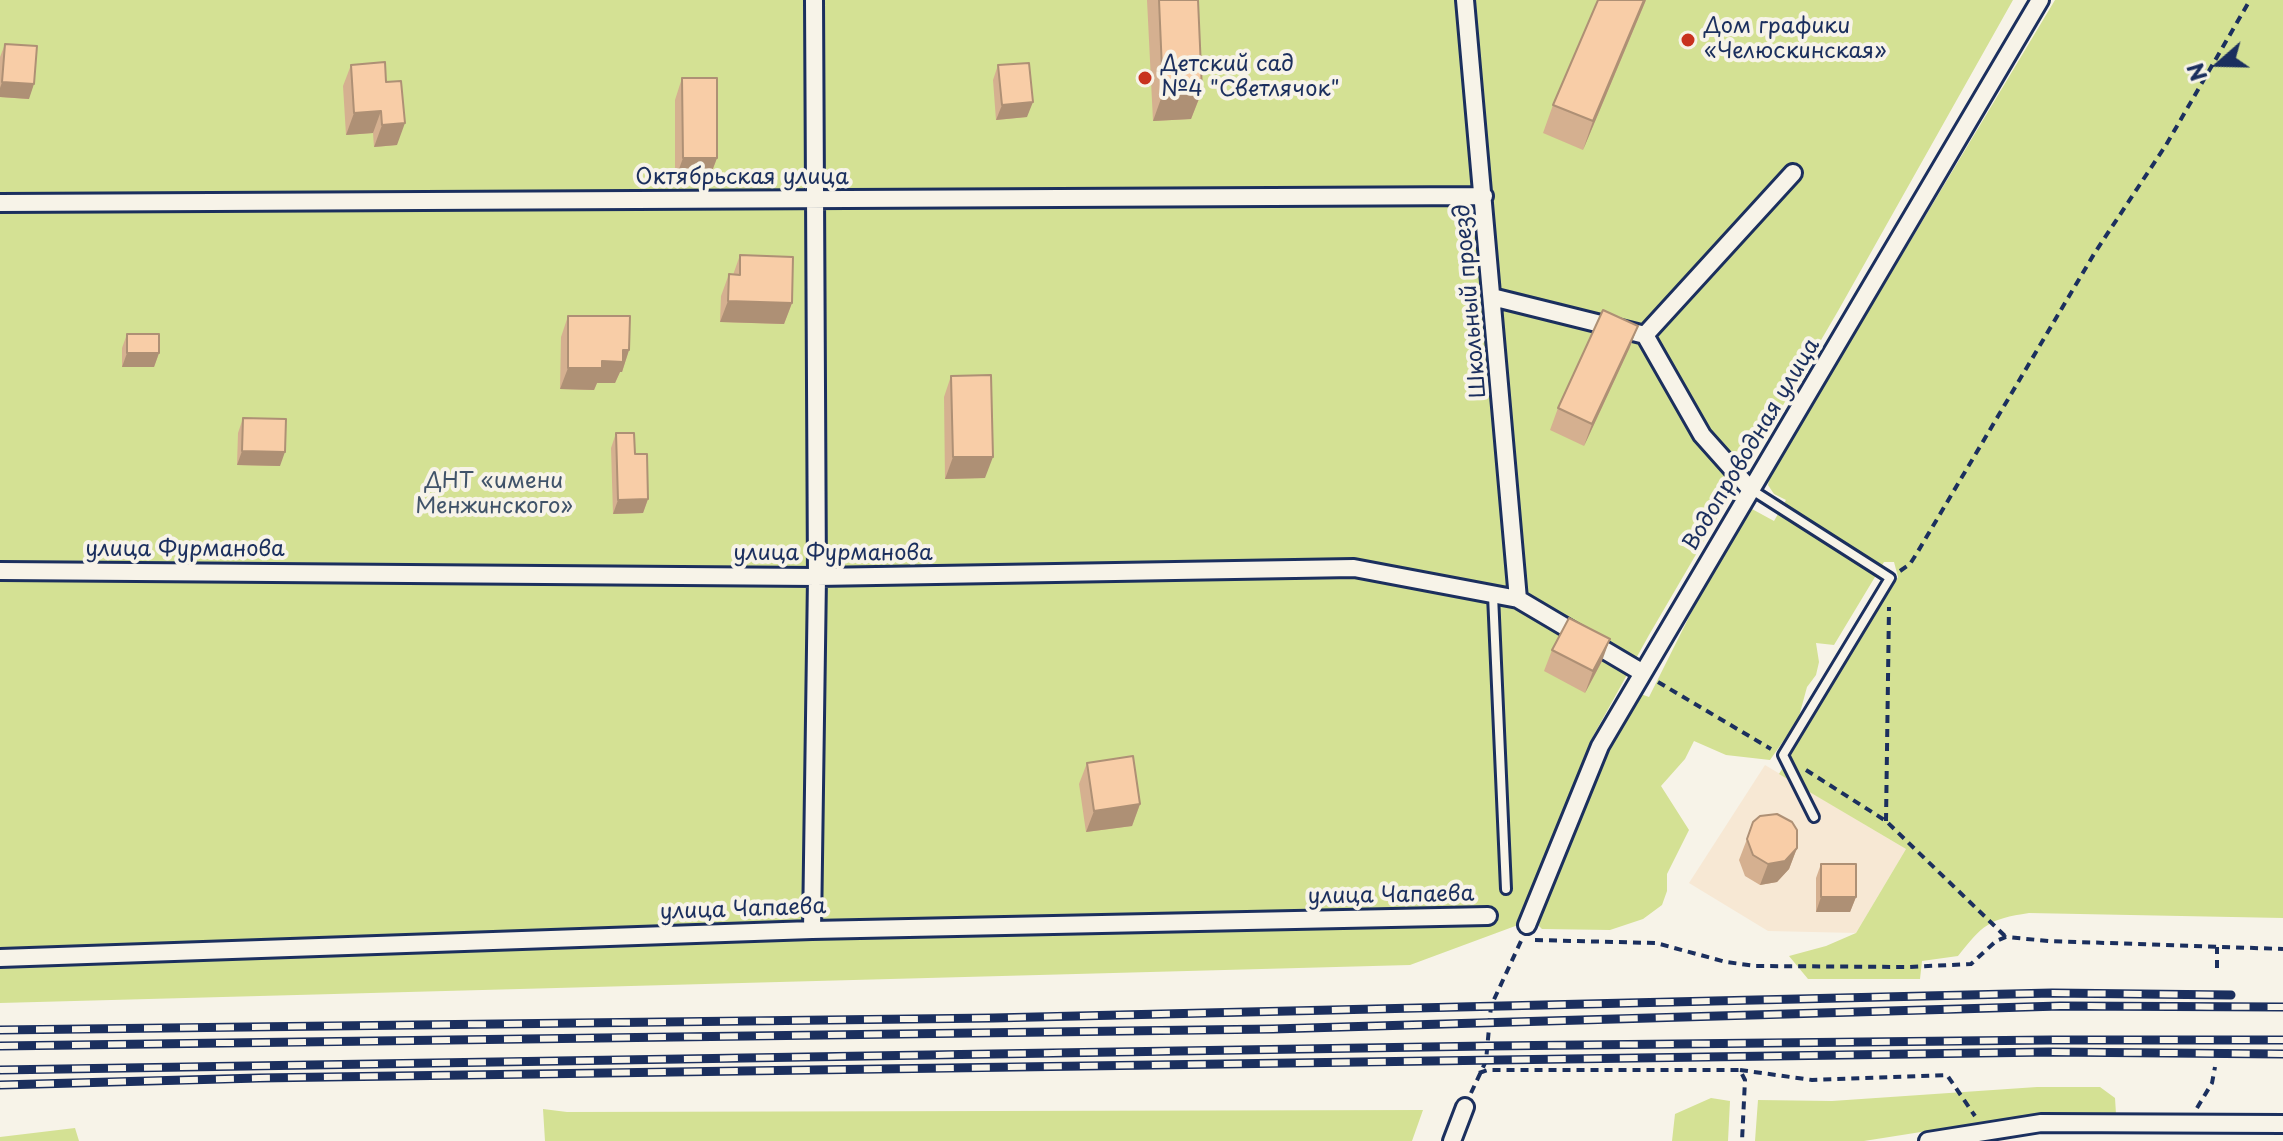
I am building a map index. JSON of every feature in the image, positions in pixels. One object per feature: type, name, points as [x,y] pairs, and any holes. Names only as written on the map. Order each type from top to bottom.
[{"type":"street","points":[[812,930],[817,577],[814,0]]},
{"type":"street","name":"Школьный проезд","points":[[1465,0],[1518,599]]},
{"type":"street","name":"Водопроводная улица","points":[[1527,925],[1600,746],[2040,0]]},
{"type":"street","points":[[1645,335],[1793,173]]},
{"type":"street","name":"Октябрьская улица","points":[[0,203],[1484,196]]},
{"type":"street","points":[[1492,297],[1645,335],[1702,435],[1751,490]]},
{"type":"street","name":"улица Фурманова","points":[[0,571],[817,577],[1354,568],[1518,599],[1643,673]]},
{"type":"street","name":"улица Чапаева","points":[[0,958],[812,930],[1488,916]]},
{"type":"street","points":[[1452,1141],[1465,1107]]},
{"type":"street","points":[[1928,1141],[2041,1123],[2283,1124]]},
{"type":"lane","points":[[1751,490],[1890,578],[1783,755],[1814,817]]},
{"type":"lane","points":[[1493,594],[1506,889]]},
{"type":"path","points":[[1886,821],[1890,578],[1910,564],[1917,553],[2094,254],[2166,145],[2250,0]]},
{"type":"path","points":[[1643,673],[1783,755],[1886,821],[2006,937]]},
{"type":"path","points":[[1465,1107],[1486,1061],[1491,1006],[1522,939],[1656,943],[1726,962],[1756,966],[1908,967],[1971,964],[1996,941],[2006,937],[2283,949]]},
{"type":"path","points":[[2217,947],[2217,968]]},
{"type":"path","points":[[2190,1123],[2212,1083],[2215,1067]]},
{"type":"path","points":[[1479,1073],[1504,1070],[1740,1070],[1812,1080],[1947,1075],[1983,1132]]},
{"type":"path","points":[[1740,1070],[1745,1080],[1742,1141]]},
{"type":"shaded area","points":[[1765,765],[1906,849],[1856,933],[1768,931],[1689,883]]},
{"type":"green space","name":"ДНТ «имени Менжинского»","points":[[0,0],[2013,0],[1591,740],[1518,925],[1410,965],[0,1003]]},
{"type":"green space","points":[[2055,0],[2283,0],[2283,918],[2029,913],[1988,925],[1958,956],[1922,961],[1920,979],[1808,979],[1789,956],[1826,946],[1856,933],[1906,849],[1779,774],[1898,577],[1894,562],[1884,562],[1834,645],[1816,643],[1819,662],[1816,675],[1807,687],[1798,720],[1770,760],[1726,755],[1694,741],[1685,759],[1661,786],[1689,830],[1667,874],[1667,891],[1662,905],[1643,919],[1610,930],[1542,929],[1536,923],[1559,864],[1596,777],[1638,693],[1649,697],[1745,514],[1752,509],[1774,521],[1786,500],[1774,494],[1768,485],[1770,475]]},
{"type":"green space","points":[[2037,1087],[2100,1087],[2115,1098],[2116,1114],[2041,1113],[1864,1141],[1755,1141],[1758,1100],[1832,1101]]},
{"type":"green space","points":[[1711,1098],[1730,1101],[1728,1141],[1672,1141],[1675,1114]]},
{"type":"green space","points":[[543,1109],[567,1112],[1423,1110],[1412,1141],[545,1141]]},
{"type":"green space","points":[[75,1128],[79,1141],[0,1141],[0,1137]]},
{"type":"building","points":[[1159,0],[1198,0],[1202,91],[1163,93]]},
{"type":"building","points":[[1598,0],[1644,0],[1593,121],[1553,105]]},
{"type":"building","points":[[5,44],[37,46],[34,84],[2,82]]},
{"type":"building","points":[[385,62],[386,82],[401,81],[405,123],[382,125],[381,111],[354,113],[351,65]]},
{"type":"building","points":[[1029,63],[1033,102],[1002,105],[998,65]]},
{"type":"building","points":[[682,78],[717,78],[717,158],[683,158]]},
{"type":"building","points":[[740,255],[793,257],[792,303],[728,301],[729,274],[740,275]]},
{"type":"building","points":[[1603,310],[1638,326],[1592,424],[1558,408]]},
{"type":"building","points":[[568,316],[630,316],[629,350],[623,350],[623,362],[602,361],[602,368],[568,368]]},
{"type":"building","points":[[127,334],[159,334],[159,353],[127,353]]},
{"type":"building","points":[[991,375],[993,457],[953,457],[951,376]]},
{"type":"building","points":[[243,418],[286,419],[285,452],[242,451]]},
{"type":"building","points":[[616,433],[634,433],[635,454],[647,454],[648,499],[618,500]]},
{"type":"building","points":[[1569,618],[1610,639],[1593,671],[1552,650]]},
{"type":"building","points":[[1133,756],[1140,804],[1094,811],[1087,763]]},
{"type":"building","points":[[1777,814],[1792,822],[1797,830],[1797,848],[1785,861],[1768,864],[1753,855],[1747,839],[1753,822],[1760,816]]},
{"type":"building","points":[[1821,864],[1856,864],[1856,897],[1821,897]]},
{"type":"railway","points":[[0,1030],[993,1018],[2052,993],[2231,995]]},
{"type":"railway","points":[[0,1046],[1273,1029],[2060,1006],[2283,1007]]},
{"type":"railway","points":[[0,1070],[1487,1046],[2283,1040]]},
{"type":"railway","points":[[0,1085],[259,1078],[2049,1052],[2283,1054]]},
{"type":"place","name":"Дом графики «Челюскинская»","points":[[1688,40]]},
{"type":"place","name":"Детский сад №4 \"Светлячок\"","points":[[1145,78]]}]
